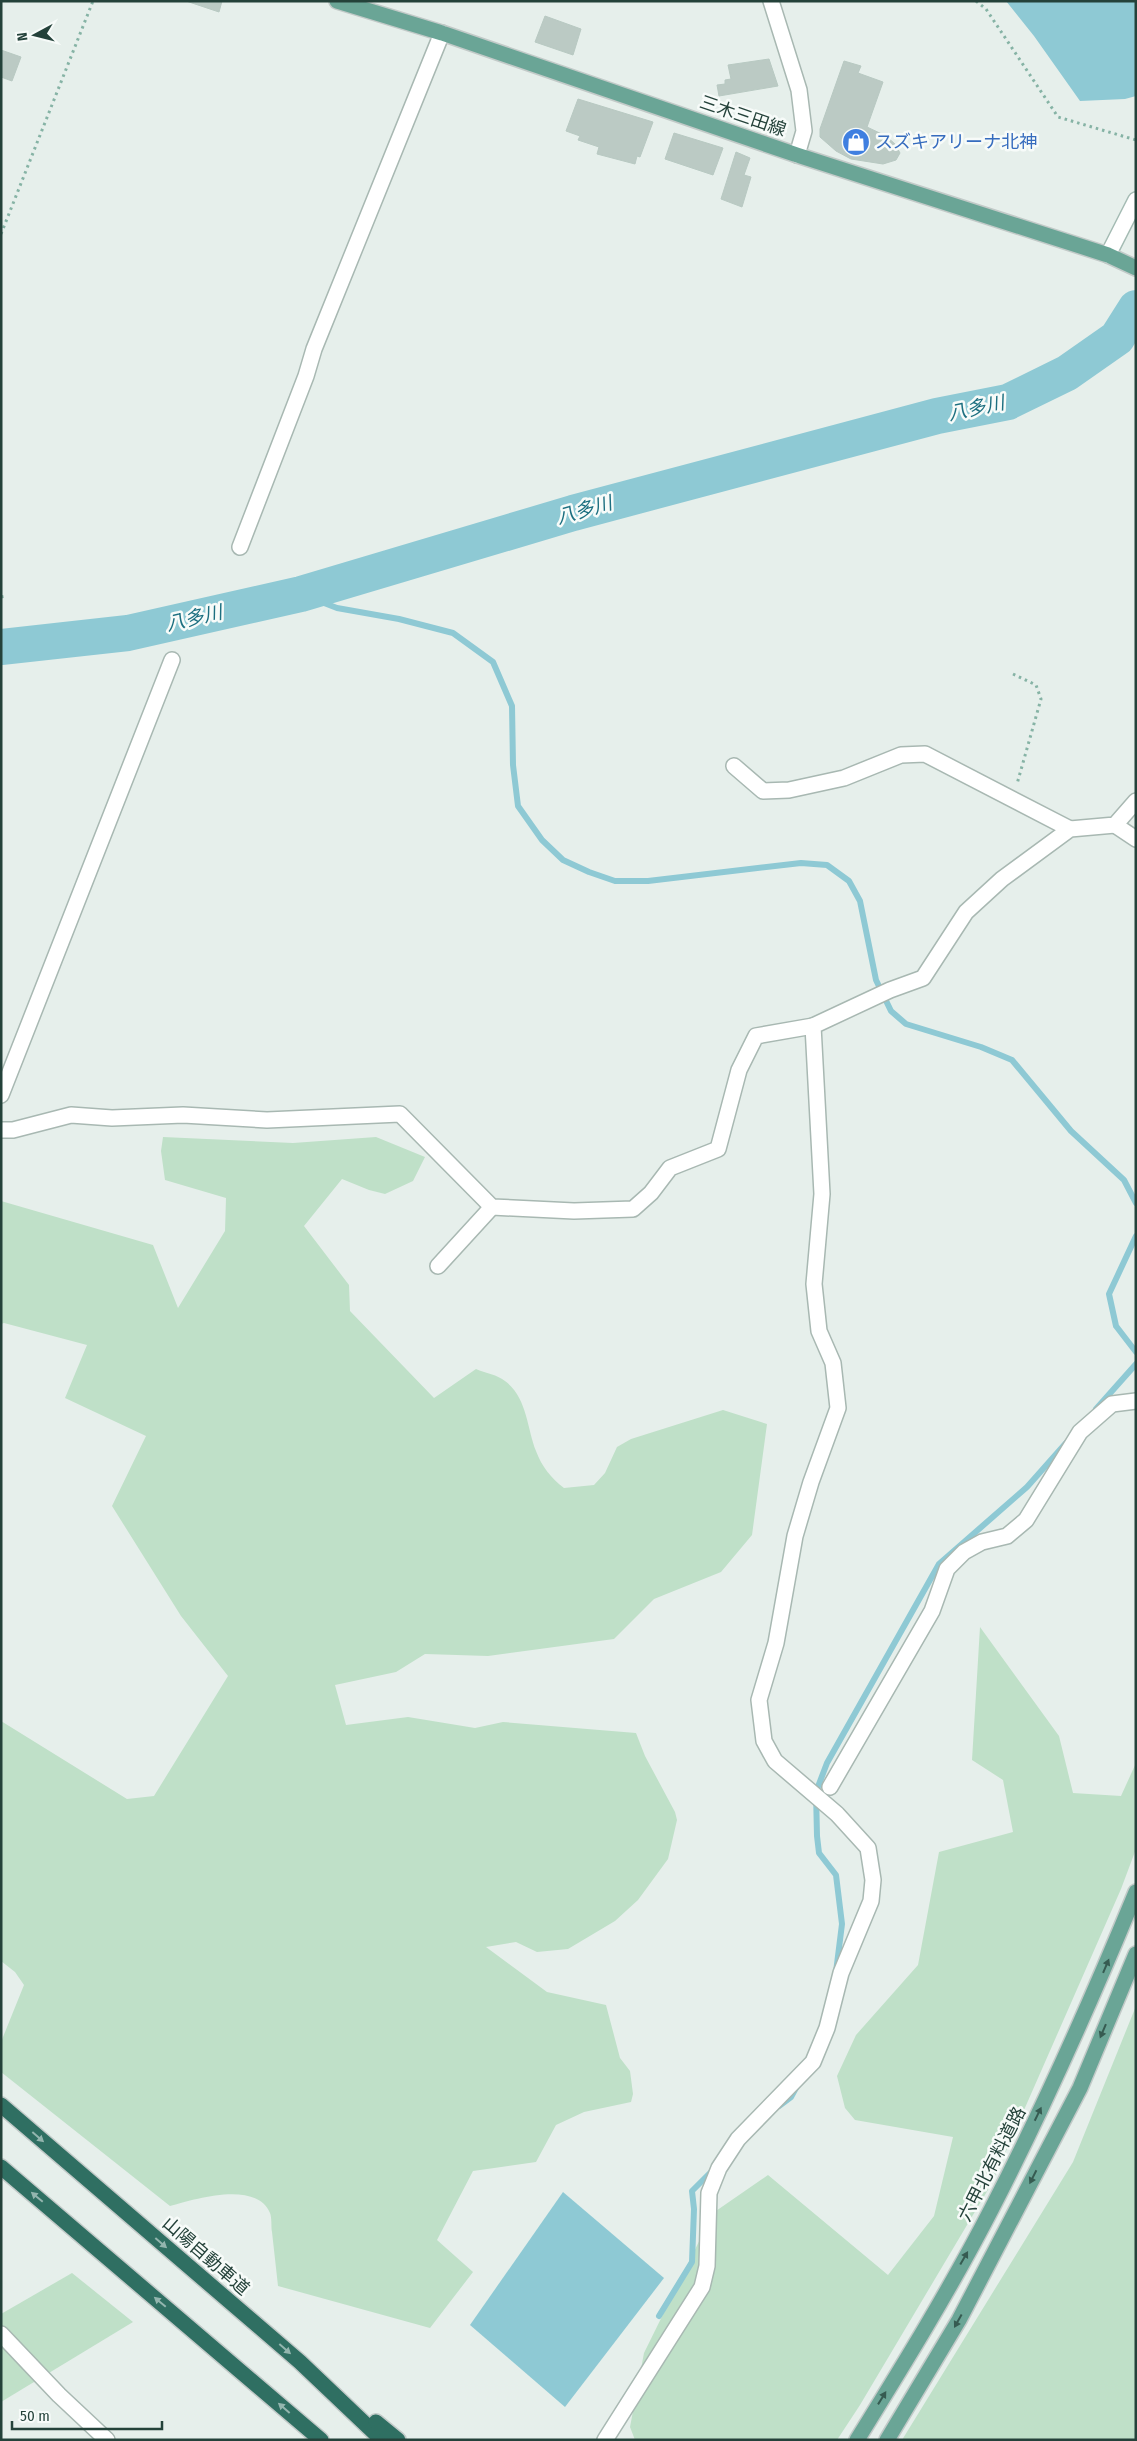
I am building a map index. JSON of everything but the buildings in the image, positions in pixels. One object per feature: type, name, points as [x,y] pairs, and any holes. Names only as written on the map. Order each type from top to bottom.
[{"type":"highway","name":"山陽自動車道","points":[[1,2105],[300,2362],[382,2440]]},
{"type":"highway","points":[[1,2167],[321,2440]]},
{"type":"highway","points":[[300,2362],[398,2440]]},
{"type":"main road","name":"三木三田線","points":[[337,1],[442,33],[798,155],[1108,255],[1134,267]]},
{"type":"main road","name":"六甲北有料道路","points":[[857,2440],[904,2365],[992,2209],[1066,2057],[1136,1892]]},
{"type":"main road","points":[[887,2440],[959,2320],[1080,2088],[1136,1954]]},
{"type":"street","points":[[771,1],[799,90],[804,131],[798,155]]},
{"type":"street","points":[[240,547],[306,376],[314,348],[442,33]]},
{"type":"street","points":[[1108,255],[1136,200]]},
{"type":"street","points":[[1,1095],[172,660]]},
{"type":"street","points":[[734,766],[763,791],[789,790],[844,778],[901,755],[924,754],[1070,829]]},
{"type":"street","points":[[1115,825],[1136,801]]},
{"type":"street","points":[[1,1130],[13,1130],[71,1115],[112,1118],[183,1115],[267,1120],[400,1114],[492,1207],[574,1212],[633,1209],[651,1193],[670,1168],[718,1149],[739,1070],[756,1036],[813,1026],[890,990],[923,978],[966,912],[1009,873],[1070,829],[1115,825],[1136,838]]},
{"type":"street","points":[[605,2440],[702,2287],[707,2266],[710,2194],[719,2168],[738,2139],[813,2062],[827,2028],[841,1973],[871,1901],[874,1880],[868,1848],[837,1814],[775,1761],[764,1742],[759,1700],[776,1643],[795,1536],[811,1482],[838,1408],[833,1363],[820,1331],[814,1284],[822,1194],[813,1026]]},
{"type":"street","points":[[438,1266],[492,1207]]},
{"type":"street","points":[[830,1787],[932,1611],[947,1569],[964,1552],[982,1542],[1006,1536],[1026,1520],[1080,1432],[1112,1404],[1136,1401]]},
{"type":"street","points":[[1,2334],[59,2395],[107,2440]]},
{"type":"path","points":[[1,234],[93,1]]},
{"type":"path","points":[[976,1],[986,10],[1058,117],[1136,140]]},
{"type":"path","points":[[1,597],[7,596]]},
{"type":"path","points":[[1013,674],[1036,685],[1041,699],[1013,799]]},
{"type":"green space","points":[[163,1137],[293,1143],[376,1137],[425,1157],[413,1181],[385,1194],[342,1179],[304,1226],[349,1285],[350,1311],[434,1398],[476,1369],[499,1377],[512,1388],[522,1404],[541,1462],[551,1476],[564,1488],[594,1485],[605,1473],[617,1447],[631,1439],[723,1410],[767,1424],[752,1535],[721,1572],[654,1599],[614,1639],[488,1656],[425,1654],[396,1672],[335,1685],[346,1725],[408,1717],[475,1728],[503,1722],[636,1733],[645,1756],[675,1812],[677,1820],[668,1859],[638,1900],[615,1921],[568,1949],[537,1952],[516,1942],[486,1947],[547,1992],[606,2005],[620,2058],[630,2071],[633,2094],[631,2102],[584,2112],[556,2125],[536,2162],[473,2171],[437,2240],[473,2272],[430,2328],[278,2286],[271,2215],[263,2203],[252,2197],[239,2194],[224,2194],[170,2206],[1,2072],[1,2042],[24,1985],[15,1972],[1,1961],[1,1721],[127,1799],[154,1796],[228,1676],[181,1616],[112,1506],[146,1436],[65,1398],[87,1345],[4,1323],[1,1324],[1,1201],[153,1245],[178,1308],[225,1231],[226,1198],[165,1180],[161,1151]]},
{"type":"green space","points":[[980,1627],[1059,1736],[1073,1793],[1121,1796],[1136,1763],[1136,1849],[1121,1889],[992,2183],[860,2405],[837,2440],[635,2440],[630,2427],[644,2353],[713,2213],[768,2175],[888,2275],[934,2216],[953,2137],[855,2120],[845,2108],[837,2076],[856,2035],[918,1965],[939,1852],[1013,1832],[1003,1780],[972,1760]]},
{"type":"green space","points":[[1136,2006],[1136,2440],[902,2440],[1073,2162]]},
{"type":"green space","points":[[72,2273],[133,2322],[1,2402],[1,2314]]},
{"type":"water","points":[[1006,1],[1136,1],[1136,96],[1125,99],[1080,101],[1034,36]]},
{"type":"water","points":[[563,2192],[664,2278],[565,2407],[470,2325]]},
{"type":"waterway","name":"八多川","points":[[1,647],[128,633],[301,594],[573,513],[937,416],[1008,402],[1067,373],[1117,338],[1136,308]]},
{"type":"waterway","points":[[301,594],[337,608],[399,619],[453,633],[493,662],[512,706],[513,765],[518,806],[542,840],[563,860],[615,881],[648,881],[801,863],[827,865],[849,881],[860,901],[876,980],[891,1011],[906,1024],[981,1047],[1012,1060],[1071,1131],[1124,1180],[1136,1203]]},
{"type":"waterway","points":[[1136,1236],[1109,1294],[1116,1326],[1136,1352]]},
{"type":"waterway","points":[[1096,1409],[1136,1364]]},
{"type":"waterway","points":[[836,1972],[842,1924],[836,1875],[819,1853],[817,1836],[816,1792],[827,1763],[939,1564],[1027,1487],[1066,1443]]},
{"type":"waterway","points":[[779,2106],[791,2097],[797,2086]]},
{"type":"waterway","points":[[659,2316],[692,2262],[694,2209],[692,2191],[714,2169]]},
{"type":"place","name":"スズキアリーナ北神","points":[[856,142]]}]
